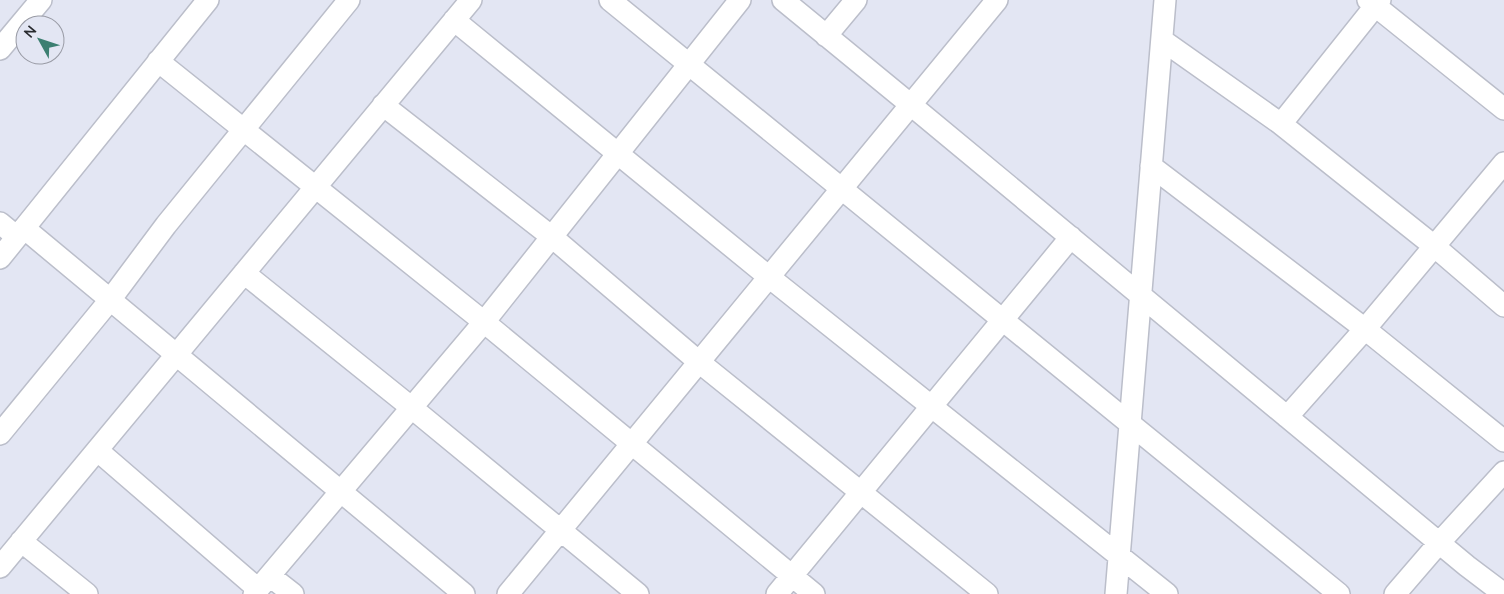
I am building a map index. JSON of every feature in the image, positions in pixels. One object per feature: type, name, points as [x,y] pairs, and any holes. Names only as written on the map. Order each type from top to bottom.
[{"type":"street","points":[[0,49],[41,0]]},
{"type":"street","points":[[0,258],[208,0]]},
{"type":"street","points":[[0,434],[110,300],[166,225],[349,0]]},
{"type":"street","points":[[0,566],[471,0]]},
{"type":"street","points":[[610,0],[1333,592]]},
{"type":"street","points":[[260,586],[484,322],[740,0]]},
{"type":"street","points":[[782,0],[911,104],[1287,417],[1504,594]]},
{"type":"street","points":[[826,36],[856,0]]},
{"type":"street","points":[[508,594],[997,0]]},
{"type":"street","points":[[1116,594],[1165,0]]},
{"type":"street","points":[[1281,124],[1375,2],[1504,109]]},
{"type":"street","points":[[454,20],[769,277],[1166,594]]},
{"type":"street","points":[[1162,40],[1281,124],[1434,246],[1504,306]]},
{"type":"street","points":[[158,61],[484,322],[814,594]]},
{"type":"street","points":[[384,105],[552,237],[699,362],[987,594]]},
{"type":"street","points":[[1287,417],[1365,329],[1504,163]]},
{"type":"street","points":[[1151,166],[1365,329],[1504,441]]},
{"type":"street","points":[[0,223],[20,232],[110,300],[464,594]]},
{"type":"street","points":[[777,594],[1071,237]]},
{"type":"street","points":[[244,273],[638,594]]},
{"type":"street","points":[[97,450],[260,586],[292,594]]},
{"type":"street","points":[[1395,594],[1439,542],[1504,472]]},
{"type":"street","points":[[21,541],[87,594]]}]
